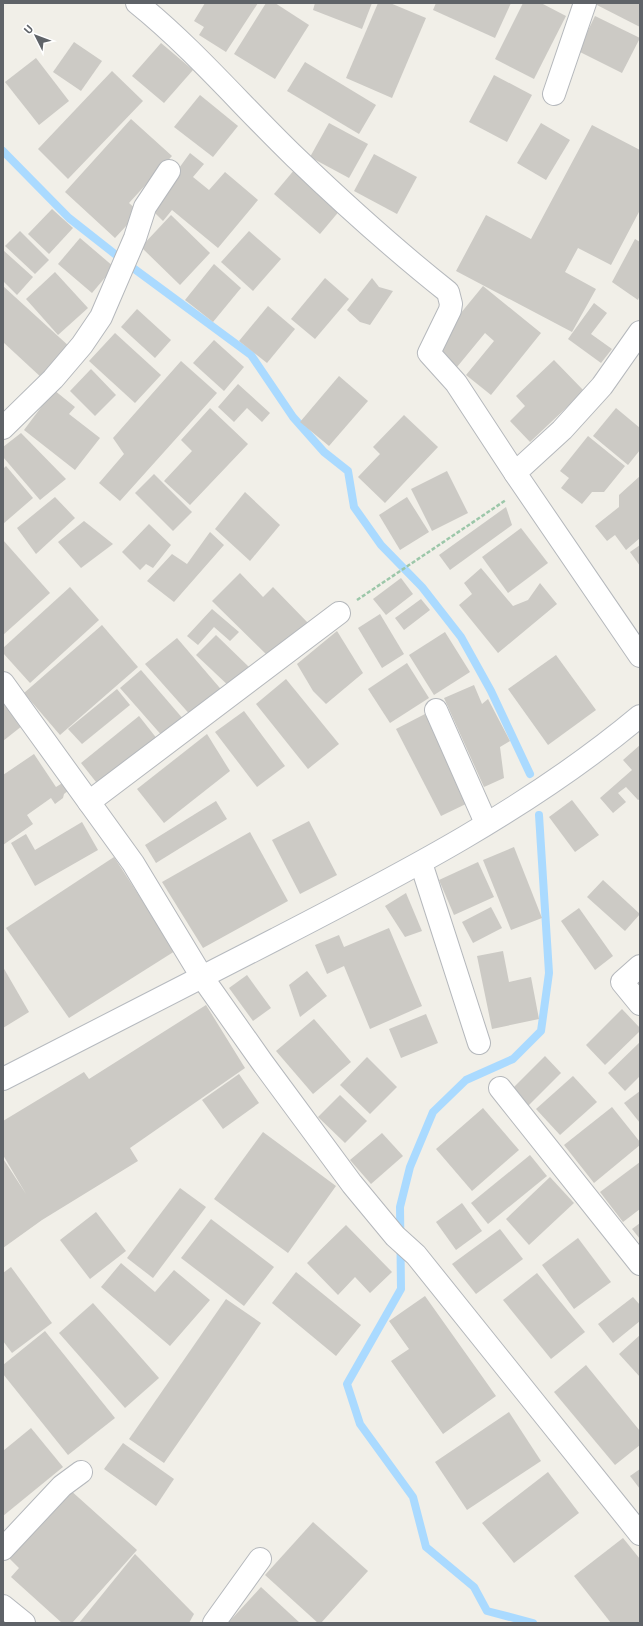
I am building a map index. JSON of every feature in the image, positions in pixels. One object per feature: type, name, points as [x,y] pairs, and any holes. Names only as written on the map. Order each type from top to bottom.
[{"type":"street","points":[[137,3],[213,74],[296,158],[355,212],[448,292],[451,304],[450,310],[429,353],[456,382],[519,481],[640,656]]},
{"type":"street","points":[[554,94],[584,3]]},
{"type":"street","points":[[3,428],[53,379],[82,345],[101,317],[135,238],[145,207],[169,171]]},
{"type":"street","points":[[519,481],[602,386],[640,332]]},
{"type":"street","points":[[89,802],[339,613]]},
{"type":"street","points":[[3,683],[133,863],[202,977],[348,1178],[395,1236],[416,1256],[640,1534]]},
{"type":"street","points":[[436,710],[486,823]]},
{"type":"street","points":[[3,1079],[421,863],[548,786],[607,743],[640,716]]},
{"type":"street","points":[[421,863],[479,1043]]},
{"type":"street","points":[[640,966],[622,982],[640,1004]]},
{"type":"street","points":[[500,1088],[640,1264]]},
{"type":"street","points":[[3,1549],[62,1486],[81,1472]]},
{"type":"street","points":[[214,1623],[260,1559]]},
{"type":"street","points":[[3,1606],[24,1623]]},
{"type":"path","points":[[339,613],[519,481]]},
{"type":"building","points":[[205,3],[258,3],[226,52],[199,35],[204,27],[194,21]]},
{"type":"building","points":[[266,3],[275,3],[309,25],[275,79],[234,54]]},
{"type":"building","points":[[315,3],[372,3],[362,29],[313,10]]},
{"type":"building","points":[[378,3],[390,3],[426,18],[392,98],[346,78]]},
{"type":"building","points":[[436,3],[511,3],[495,38],[433,10]]},
{"type":"building","points":[[523,3],[541,3],[566,16],[534,79],[495,59]]},
{"type":"building","points":[[593,3],[640,3],[640,27]]},
{"type":"building","points":[[595,16],[640,38],[622,73],[578,51]]},
{"type":"building","points":[[74,42],[102,61],[81,91],[53,72]]},
{"type":"building","points":[[161,43],[193,70],[164,103],[132,76]]},
{"type":"building","points":[[36,58],[69,101],[39,125],[5,82]]},
{"type":"building","points":[[305,62],[376,105],[359,134],[287,91]]},
{"type":"building","points":[[112,71],[143,101],[68,179],[38,149]]},
{"type":"building","points":[[494,75],[532,95],[507,142],[469,122]]},
{"type":"building","points":[[200,95],[238,126],[213,157],[174,127]]},
{"type":"building","points":[[131,119],[172,156],[129,203],[139,212],[115,238],[65,192]]},
{"type":"building","points":[[329,123],[368,144],[349,178],[310,157]]},
{"type":"building","points":[[541,123],[570,140],[546,180],[517,163]]},
{"type":"building","points":[[592,125],[640,150],[640,210],[611,265],[578,248],[565,272],[596,289],[572,332],[456,271],[486,215],[531,239]]},
{"type":"building","points":[[190,153],[204,164],[193,177],[209,190],[225,172],[258,200],[218,248],[172,210],[163,221],[150,208]]},
{"type":"building","points":[[374,154],[417,177],[397,214],[354,191]]},
{"type":"building","points":[[295,169],[341,209],[320,234],[274,194]]},
{"type":"building","points":[[52,209],[73,228],[49,254],[28,234]]},
{"type":"building","points":[[171,215],[210,253],[180,285],[141,247]]},
{"type":"building","points":[[20,231],[49,260],[35,274],[5,246]]},
{"type":"building","points":[[249,231],[281,259],[253,291],[221,262]]},
{"type":"building","points":[[80,238],[114,267],[92,293],[58,264]]},
{"type":"building","points":[[635,239],[640,242],[640,295],[638,300],[612,282]]},
{"type":"building","points":[[3,250],[33,277],[17,295],[3,281]]},
{"type":"building","points":[[214,264],[241,288],[213,322],[185,300]]},
{"type":"building","points":[[55,272],[88,308],[58,335],[26,299]]},
{"type":"building","points":[[325,278],[349,299],[315,339],[291,319]]},
{"type":"building","points":[[372,278],[379,287],[393,291],[370,325],[360,322],[347,310]]},
{"type":"building","points":[[3,286],[71,348],[43,379],[3,342]]},
{"type":"building","points":[[483,286],[541,333],[491,395],[466,375],[494,341],[485,333],[457,367],[433,347]]},
{"type":"building","points":[[594,303],[607,313],[591,334],[612,349],[601,363],[568,339]]},
{"type":"building","points":[[268,306],[295,329],[267,363],[239,341]]},
{"type":"building","points":[[137,309],[171,340],[155,358],[121,327]]},
{"type":"building","points":[[115,333],[161,375],[135,403],[89,361]]},
{"type":"building","points":[[214,340],[244,367],[224,391],[193,363]]},
{"type":"building","points":[[554,360],[584,391],[530,442],[510,421],[525,406],[516,396]]},
{"type":"building","points":[[181,361],[217,393],[120,501],[99,483],[124,454],[113,438]]},
{"type":"building","points":[[91,369],[116,395],[95,416],[70,391]]},
{"type":"building","points":[[339,376],[368,401],[329,446],[300,422]]},
{"type":"building","points":[[238,384],[270,413],[262,422],[247,408],[234,422],[218,407]]},
{"type":"building","points":[[54,390],[75,407],[69,414],[100,438],[75,470],[24,430]]},
{"type":"building","points":[[210,408],[248,444],[190,505],[164,481],[192,451],[181,440]]},
{"type":"building","points":[[616,408],[640,428],[640,450],[628,465],[593,436]]},
{"type":"building","points":[[404,415],[438,447],[385,503],[358,477],[380,454],[373,447]]},
{"type":"building","points":[[21,433],[66,479],[40,500],[3,457],[3,447]]},
{"type":"building","points":[[588,436],[625,466],[604,492],[592,492],[582,504],[561,488],[569,478],[560,471]]},
{"type":"building","points":[[6,466],[33,498],[3,524],[3,469]]},
{"type":"building","points":[[447,471],[468,513],[432,531],[411,489]]},
{"type":"building","points":[[154,474],[192,512],[173,531],[135,493]]},
{"type":"building","points":[[640,476],[640,538],[626,550],[615,535],[607,541],[595,526],[619,507],[619,495]]},
{"type":"building","points":[[245,492],[280,525],[250,561],[215,529]]},
{"type":"building","points":[[55,497],[75,518],[36,554],[17,528]]},
{"type":"building","points":[[407,497],[429,532],[400,550],[379,515]]},
{"type":"building","points":[[506,507],[512,525],[450,570],[439,555]]},
{"type":"building","points":[[84,521],[113,544],[81,568],[58,542]]},
{"type":"building","points":[[149,524],[171,545],[153,568],[146,564],[140,570],[122,552]]},
{"type":"building","points":[[521,528],[548,563],[508,593],[482,557]]},
{"type":"building","points":[[210,532],[224,545],[174,602],[147,581],[172,554],[187,564]]},
{"type":"building","points":[[3,540],[50,593],[3,635]]},
{"type":"building","points":[[640,545],[640,566],[630,552]]},
{"type":"building","points":[[481,568],[513,606],[528,600],[540,583],[557,604],[498,653],[459,605],[472,594],[464,583]]},
{"type":"building","points":[[240,573],[263,597],[273,587],[308,623],[271,659],[212,601]]},
{"type":"building","points":[[401,578],[413,594],[386,615],[373,599]]},
{"type":"building","points":[[70,587],[99,620],[30,683],[3,653],[3,648]]},
{"type":"building","points":[[421,599],[430,610],[404,630],[395,618]]},
{"type":"building","points":[[212,609],[239,632],[230,641],[214,627],[198,645],[187,636]]},
{"type":"building","points":[[380,614],[404,654],[382,668],[358,628]]},
{"type":"building","points":[[102,625],[138,667],[60,735],[24,693]]},
{"type":"building","points":[[337,631],[363,673],[326,704],[313,691],[297,664]]},
{"type":"building","points":[[445,632],[470,672],[434,695],[409,655]]},
{"type":"building","points":[[216,635],[250,668],[231,688],[196,655]]},
{"type":"building","points":[[177,638],[225,694],[193,718],[145,664]]},
{"type":"building","points":[[556,655],[596,710],[548,745],[508,689]]},
{"type":"building","points":[[407,663],[429,698],[390,723],[368,689]]},
{"type":"building","points":[[141,670],[184,720],[164,738],[120,688]]},
{"type":"building","points":[[286,679],[339,744],[308,769],[256,704]]},
{"type":"building","points":[[474,685],[482,704],[488,699],[510,741],[500,747],[504,778],[484,787],[444,698]]},
{"type":"building","points":[[117,689],[130,705],[82,744],[68,729]]},
{"type":"building","points":[[3,700],[22,726],[3,741]]},
{"type":"building","points":[[244,711],[285,766],[257,787],[215,732]]},
{"type":"building","points":[[425,714],[470,802],[441,816],[396,729]]},
{"type":"building","points":[[139,716],[158,740],[100,787],[81,763]]},
{"type":"building","points":[[207,734],[230,771],[164,823],[137,789]]},
{"type":"building","points":[[640,745],[640,799],[638,800],[626,787],[618,793],[626,802],[613,813],[600,798],[632,770],[623,760]]},
{"type":"building","points":[[34,754],[56,787],[64,782],[69,790],[64,794],[63,798],[55,804],[51,798],[27,815],[33,824],[3,845],[3,775]]},
{"type":"building","points":[[572,800],[599,835],[575,852],[549,817]]},
{"type":"building","points":[[216,801],[227,819],[156,863],[145,845]]},
{"type":"building","points":[[309,821],[337,875],[300,894],[272,840]]},
{"type":"building","points":[[82,822],[98,850],[35,886],[11,843],[26,834],[35,850]]},
{"type":"building","points":[[250,832],[288,901],[203,948],[162,882]]},
{"type":"building","points":[[514,847],[542,918],[511,930],[483,860]]},
{"type":"building","points":[[114,857],[175,951],[69,1018],[6,928]]},
{"type":"building","points":[[478,862],[494,897],[454,915],[439,880]]},
{"type":"building","points":[[603,880],[640,914],[625,931],[587,897]]},
{"type":"building","points":[[406,893],[422,931],[405,937],[385,906]]},
{"type":"building","points":[[491,907],[502,928],[473,943],[462,922]]},
{"type":"building","points":[[579,908],[613,956],[595,970],[561,921]]},
{"type":"building","points":[[389,928],[422,1006],[370,1029],[344,966],[327,974],[315,945],[339,935],[344,947]]},
{"type":"building","points":[[503,951],[509,982],[531,977],[539,1019],[492,1029],[477,956]]},
{"type":"building","points":[[3,967],[29,1012],[3,1028]]},
{"type":"building","points":[[307,971],[327,996],[300,1017],[289,985]]},
{"type":"building","points":[[247,975],[271,1008],[253,1021],[229,988]]},
{"type":"building","points":[[206,1005],[245,1068],[130,1148],[138,1161],[42,1220],[3,1248],[4,1160],[26,1194],[3,1155],[3,1121],[84,1072],[89,1079]]},
{"type":"building","points":[[622,1009],[640,1028],[640,1031],[605,1065],[586,1045]]},
{"type":"building","points":[[426,1014],[438,1043],[401,1058],[389,1029]]},
{"type":"building","points":[[314,1019],[351,1062],[313,1094],[276,1051]]},
{"type":"building","points":[[640,1042],[640,1076],[625,1091],[608,1073]]},
{"type":"building","points":[[545,1056],[561,1073],[525,1109],[509,1092]]},
{"type":"building","points":[[367,1057],[397,1087],[370,1114],[340,1085]]},
{"type":"building","points":[[239,1074],[259,1103],[223,1129],[202,1100]]},
{"type":"building","points":[[573,1076],[597,1102],[560,1135],[536,1109]]},
{"type":"building","points":[[640,1091],[640,1123],[624,1103]]},
{"type":"building","points":[[340,1095],[367,1121],[345,1143],[318,1117]]},
{"type":"building","points":[[612,1107],[640,1142],[640,1145],[594,1183],[564,1145]]},
{"type":"building","points":[[483,1108],[519,1150],[472,1191],[436,1149]]},
{"type":"building","points":[[263,1132],[336,1186],[288,1253],[214,1199]]},
{"type":"building","points":[[382,1133],[403,1156],[371,1184],[350,1160]]},
{"type":"building","points":[[530,1155],[547,1176],[488,1224],[471,1203]]},
{"type":"building","points":[[640,1162],[640,1209],[623,1222],[600,1192]]},
{"type":"building","points":[[550,1177],[574,1203],[529,1245],[506,1219]]},
{"type":"building","points":[[180,1188],[206,1207],[153,1278],[127,1258]]},
{"type":"building","points":[[462,1203],[482,1231],[456,1250],[436,1222]]},
{"type":"building","points":[[96,1212],[126,1251],[90,1279],[60,1240]]},
{"type":"building","points":[[211,1219],[274,1267],[244,1306],[181,1258]]},
{"type":"building","points":[[640,1223],[640,1239],[632,1229]]},
{"type":"building","points":[[346,1225],[392,1272],[370,1293],[355,1277],[338,1295],[307,1263]]},
{"type":"building","points":[[500,1229],[523,1259],[476,1294],[452,1264]]},
{"type":"building","points":[[578,1238],[611,1282],[574,1309],[542,1265]]},
{"type":"building","points":[[121,1263],[155,1292],[174,1270],[210,1300],[170,1346],[101,1287]]},
{"type":"building","points":[[11,1267],[52,1323],[12,1353],[3,1341],[3,1273]]},
{"type":"building","points":[[296,1272],[361,1325],[336,1356],[272,1303]]},
{"type":"building","points":[[537,1273],[585,1332],[551,1359],[503,1300]]},
{"type":"building","points":[[425,1296],[496,1396],[443,1434],[391,1361],[409,1349],[389,1321]]},
{"type":"building","points":[[633,1297],[640,1305],[640,1321],[613,1343],[598,1324]]},
{"type":"building","points":[[226,1299],[261,1323],[164,1463],[129,1439]]},
{"type":"building","points":[[93,1303],[159,1378],[125,1408],[59,1333]]},
{"type":"building","points":[[45,1331],[115,1418],[68,1455],[3,1374],[3,1365]]},
{"type":"building","points":[[640,1335],[640,1377],[619,1354]]},
{"type":"building","points":[[586,1365],[640,1431],[640,1445],[615,1465],[554,1392]]},
{"type":"building","points":[[509,1412],[541,1461],[467,1510],[435,1462]]},
{"type":"building","points":[[31,1428],[63,1467],[3,1516],[3,1451]]},
{"type":"building","points":[[123,1443],[174,1479],[156,1506],[104,1469]]},
{"type":"building","points":[[640,1469],[640,1489],[630,1476]]},
{"type":"building","points":[[548,1472],[579,1513],[514,1563],[482,1523]]},
{"type":"building","points":[[69,1489],[137,1550],[72,1623],[62,1623],[11,1577],[19,1568],[8,1557]]},
{"type":"building","points":[[313,1522],[368,1571],[321,1623],[318,1623],[265,1575]]},
{"type":"building","points":[[623,1538],[640,1559],[640,1623],[611,1623],[574,1576]]},
{"type":"building","points":[[135,1554],[194,1614],[189,1623],[79,1623]]},
{"type":"building","points":[[261,1587],[300,1623],[228,1623]]},
{"type":"waterway","points":[[3,151],[69,218],[125,262],[251,355],[293,417],[324,452],[348,471],[354,507],[381,545],[422,587],[461,637],[491,691],[530,774]]},
{"type":"waterway","points":[[533,1623],[487,1611],[474,1587],[426,1547],[413,1497],[360,1424],[347,1384],[401,1289],[400,1207],[410,1167],[433,1112],[466,1080],[513,1059],[541,1031],[549,973],[539,815]]}]
